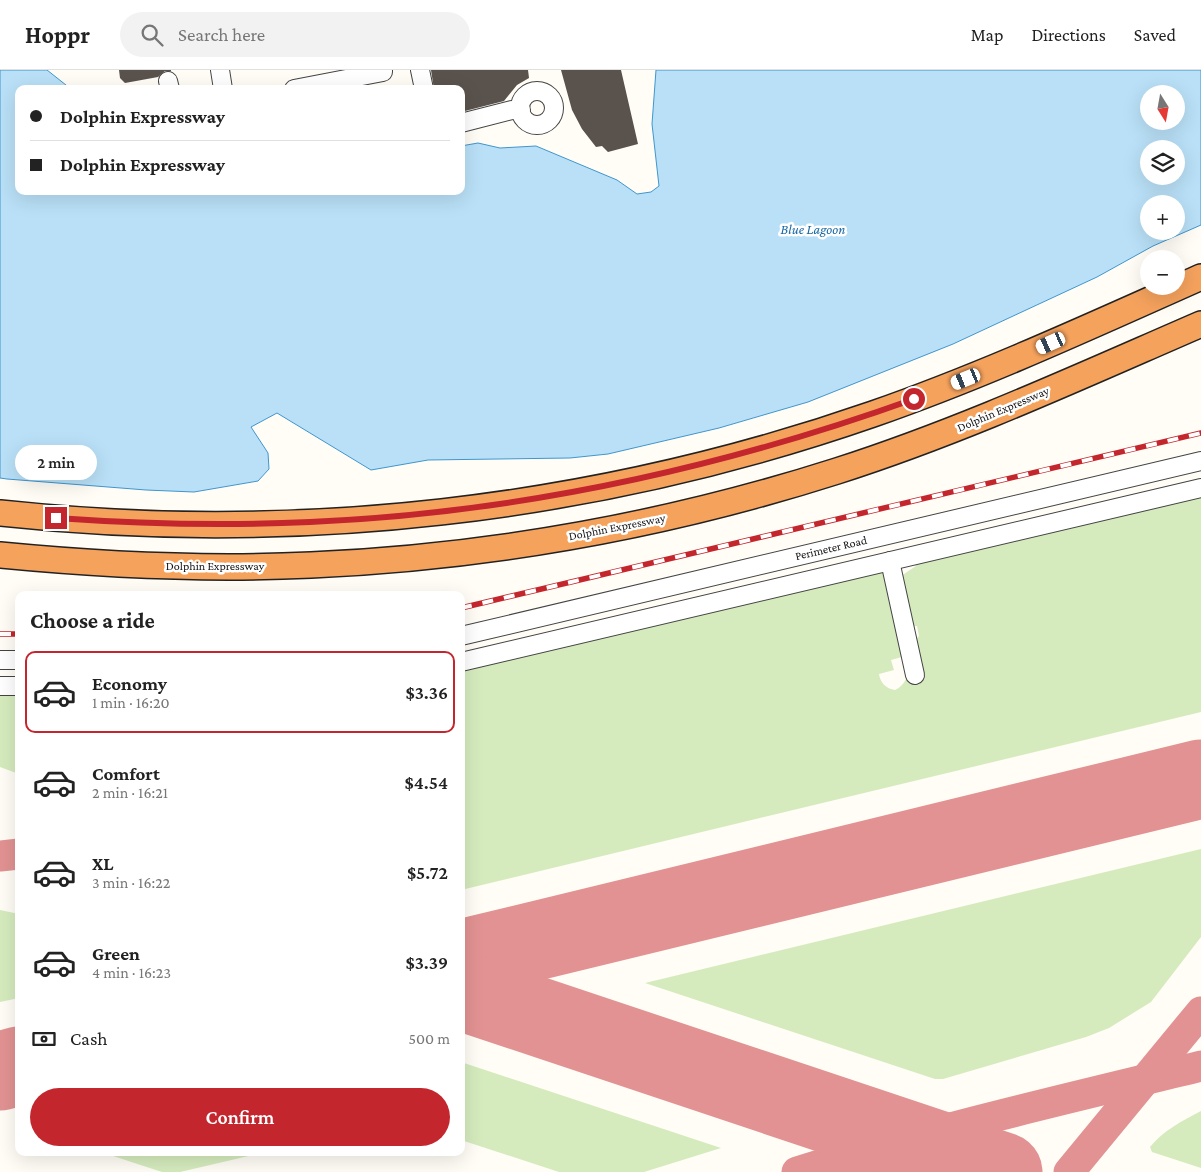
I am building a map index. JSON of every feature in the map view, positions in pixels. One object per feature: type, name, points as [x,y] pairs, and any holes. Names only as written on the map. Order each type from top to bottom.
[{"type":"highway","points":[[0,513],[56,518],[192,524],[270,524],[360,520],[484,507],[623,483],[744,454],[873,414],[992,368],[1195,279]]},
{"type":"highway","name":"Dolphin Expressway","points":[[0,555],[151,566],[310,565],[436,555],[577,535],[717,505],[838,470],[911,446],[981,419],[1201,324]]},
{"type":"highway","points":[[1153,345],[1201,332]]},
{"type":"highway","points":[[0,505],[56,518]]},
{"type":"street","points":[[220,70],[223,85]]},
{"type":"street","points":[[315,85],[384,72],[383,70]]},
{"type":"street","points":[[420,70],[423,85]]},
{"type":"street","points":[[465,122],[512,110],[520,110]]},
{"type":"street","name":"Perimeter Road","points":[[465,635],[1201,461]]},
{"type":"street","points":[[465,661],[1201,488]]},
{"type":"street","points":[[890,561],[915,675]]},
{"type":"street","points":[[0,660],[15,660]]},
{"type":"street","points":[[0,686],[15,686]]},
{"type":"green space","points":[[1201,494],[1201,712],[465,889],[465,668],[884,568],[907,651],[902,657],[891,660],[894,670],[879,674],[884,685],[895,690],[906,679],[912,649],[919,636],[917,626],[912,626],[901,576],[916,566],[910,562]]},
{"type":"green space","points":[[0,691],[15,691],[15,773],[0,767]]},
{"type":"green space","points":[[1201,849],[1201,937],[1151,1002],[1109,1028],[1086,1037],[943,1079],[935,1079],[645,983]]},
{"type":"green space","points":[[0,910],[15,913],[15,999],[0,1002]]},
{"type":"green space","points":[[465,1063],[721,1148],[644,1172],[559,1172],[465,1141]]},
{"type":"green space","points":[[1201,1111],[1201,1168],[1152,1152],[1150,1147],[1161,1136],[1180,1122]]},
{"type":"green space","points":[[113,1156],[248,1156],[180,1172],[162,1172]]},
{"type":"water","name":"Blue Lagoon","points":[[0,70],[47,70],[66,85],[15,85],[15,195],[465,195],[465,145],[478,143],[500,148],[536,146],[617,180],[637,194],[651,192],[659,186],[652,124],[656,70],[1201,70],[1201,225],[1185,232],[1185,195],[1140,195],[1140,240],[1167,240],[1146,250],[1140,250],[1140,253],[1097,277],[953,344],[808,402],[719,428],[608,454],[570,458],[428,460],[371,470],[277,413],[251,427],[268,453],[269,469],[258,481],[194,492],[0,478]]},
{"type":"building","points":[[119,70],[171,71],[165,71],[158,77],[125,83],[120,78]]},
{"type":"building","points":[[431,70],[528,70],[529,78],[517,85],[504,101],[465,111],[465,85],[433,85]]},
{"type":"building","points":[[561,70],[621,70],[638,144],[608,152],[602,146],[596,147],[582,129],[572,110]]},
{"type":"taxiway","points":[[0,856],[15,854]]},
{"type":"taxiway","points":[[1069,1172],[1201,1012]]},
{"type":"taxiway","points":[[797,1172],[897,1142],[1201,1066]]},
{"type":"taxiway","points":[[0,1077],[15,1070]]},
{"type":"taxiway","points":[[846,1166],[877,1166],[939,1172]]},
{"type":"runway","points":[[465,958],[1201,779]]},
{"type":"runway","points":[[465,992],[1003,1172]]},
{"type":"runway","points":[[0,1071],[15,1067]]},
{"type":"railway","points":[[465,607],[1201,433]]},
{"type":"railway","points":[[0,634],[15,634]]},
{"type":"route","points":[[56,518],[144,523],[270,524],[360,520],[484,507],[598,488],[697,466],[790,441],[914,399]]}]
